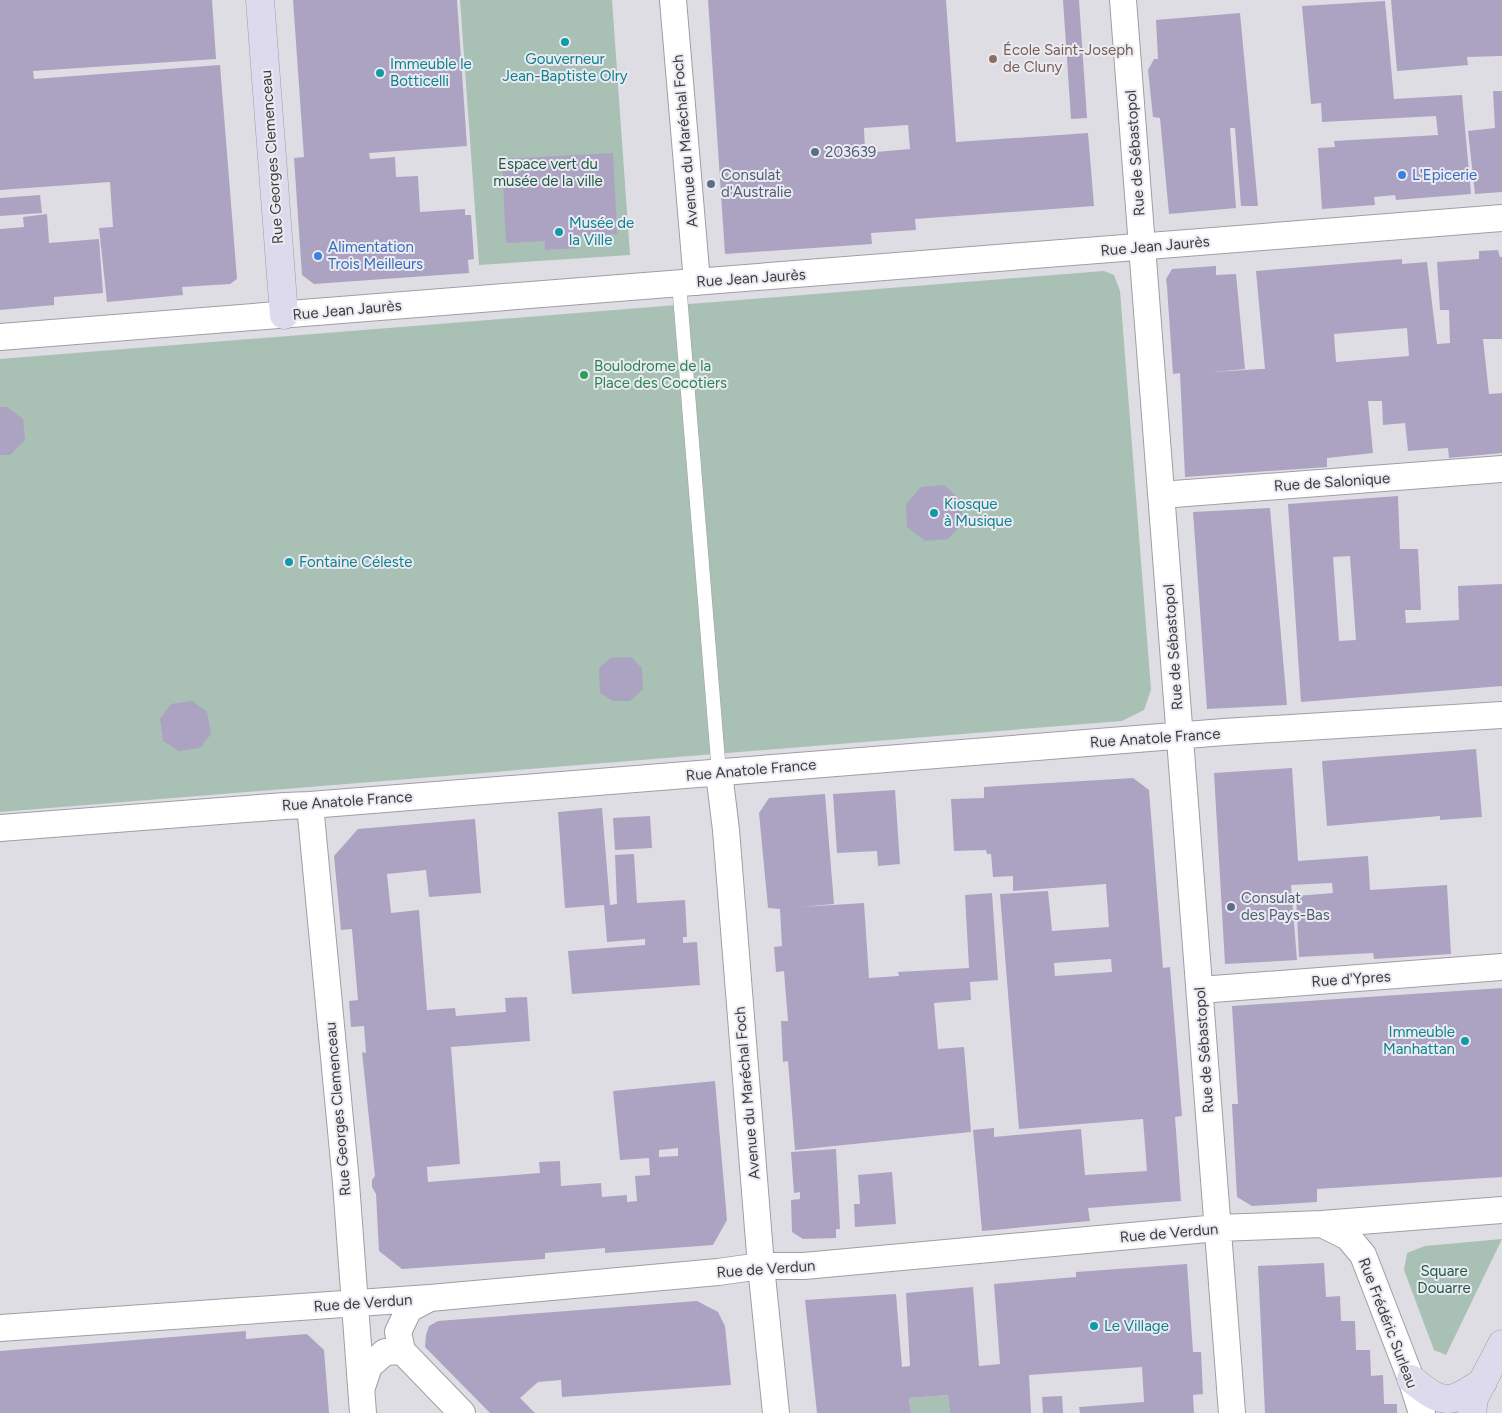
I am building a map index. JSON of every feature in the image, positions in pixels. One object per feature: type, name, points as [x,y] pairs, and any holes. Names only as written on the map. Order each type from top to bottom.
[{"type":"street","name":"Rue Georges Clemenceau","points":[[260,0],[284,314]]},
{"type":"street","name":"Avenue du Maréchal Foch","points":[[672,0],[688,282]]},
{"type":"street","name":"Rue de Sébastopol","points":[[1123,0],[1232,1413]]},
{"type":"street","name":"Rue Jean Jaurès","points":[[0,337],[1502,218]]},
{"type":"street","name":"Rue de Salonique","points":[[1161,495],[1502,469]]},
{"type":"street","name":"Rue Anatole France","points":[[0,828],[1180,736],[1502,715]]},
{"type":"street","name":"Avenue du Maréchal Foch","points":[[719,773],[727,840],[761,1266],[776,1413]]},
{"type":"street","name":"Rue Georges Clemenceau","points":[[310,805],[356,1302],[363,1413]]},
{"type":"street","name":"Rue d'Ypres","points":[[1200,990],[1502,967]]},
{"type":"street","name":"Rue de Verdun","points":[[0,1328],[430,1298],[718,1272],[761,1266],[804,1266],[1218,1228],[1322,1224],[1502,1210]]},
{"type":"street","name":"Rue Frédéric Surleau","points":[[1322,1224],[1348,1237],[1363,1254],[1411,1379],[1422,1413]]},
{"type":"street","points":[[430,1298],[409,1309],[398,1332],[402,1351],[462,1413]]},
{"type":"street","points":[[1472,1413],[1474,1398],[1502,1344]]},
{"type":"street","points":[[362,1387],[369,1366],[385,1352],[402,1351]]},
{"type":"street","points":[[1411,1379],[1430,1394],[1454,1399],[1482,1382]]},
{"type":"lane","points":[[688,282],[719,773]]},
{"type":"green space","name":"Espace vert du musée de la ville","points":[[460,0],[612,0],[630,255],[479,265]]},
{"type":"green space","points":[[1104,271],[1114,275],[1120,291],[1151,690],[1144,710],[1122,721],[0,812],[0,359]]},
{"type":"green space","name":"Square Douarre","points":[[1502,1239],[1446,1355],[1434,1350],[1404,1270],[1407,1253],[1425,1246]]},
{"type":"green space","points":[[948,1395],[950,1413],[911,1413],[909,1398]]},
{"type":"building","points":[[0,0],[212,0],[216,59],[33,71],[34,79],[220,65],[237,279],[230,284],[182,287],[183,295],[107,302],[99,228],[113,227],[110,182],[0,190]]},
{"type":"building","points":[[293,0],[457,0],[467,146],[369,153],[370,159],[395,157],[396,177],[418,176],[420,212],[465,209],[465,215],[471,215],[474,259],[468,260],[469,273],[314,284],[302,275],[294,158],[304,157]]},
{"type":"building","points":[[708,0],[946,0],[956,142],[1088,133],[1094,206],[915,219],[916,230],[871,233],[872,244],[725,254]],"holes":[[[908,125],[910,149],[865,153],[864,128]]]},
{"type":"building","points":[[1063,0],[1079,0],[1087,118],[1071,119]]},
{"type":"building","points":[[1391,0],[1502,0],[1502,56],[1467,57],[1468,65],[1397,71]]},
{"type":"building","points":[[1385,1],[1394,99],[1462,95],[1471,194],[1396,200],[1395,195],[1374,197],[1375,205],[1322,209],[1318,148],[1335,147],[1334,141],[1438,135],[1436,116],[1322,122],[1321,103],[1311,104],[1302,6]]},
{"type":"building","points":[[1240,13],[1258,206],[1241,206],[1235,128],[1230,128],[1236,208],[1169,214],[1160,118],[1153,117],[1148,70],[1154,59],[1158,59],[1156,20]]},
{"type":"building","points":[[1493,91],[1502,91],[1502,192],[1475,194],[1468,131],[1495,128]]},
{"type":"building","name":"Musée de la Ville","points":[[613,153],[617,234],[575,236],[576,248],[545,250],[545,241],[506,243],[502,159]]},
{"type":"building","points":[[40,195],[42,213],[0,216],[0,198]]},
{"type":"building","points":[[47,214],[49,243],[99,239],[103,293],[54,297],[54,305],[0,310],[0,229],[24,227],[23,217]]},
{"type":"building","points":[[1498,250],[1500,257],[1502,257],[1502,339],[1483,339],[1489,394],[1502,393],[1502,453],[1449,458],[1448,448],[1408,451],[1405,423],[1383,425],[1382,401],[1368,401],[1373,453],[1327,458],[1327,467],[1185,477],[1180,373],[1173,374],[1166,279],[1172,269],[1216,266],[1216,275],[1236,274],[1245,369],[1213,372],[1265,369],[1256,271],[1402,259],[1402,264],[1427,262],[1437,344],[1450,343],[1449,310],[1440,310],[1437,262],[1479,259],[1479,251]],"holes":[[[1407,328],[1409,356],[1336,362],[1334,334]]]},
{"type":"building","points":[[0,407],[7,407],[23,419],[25,440],[10,455],[0,455]]},
{"type":"building","name":"Kiosque à Musique","points":[[944,485],[961,500],[963,523],[948,539],[925,541],[907,527],[906,504],[921,487]]},
{"type":"building","points":[[1398,496],[1400,549],[1418,549],[1421,610],[1405,610],[1406,623],[1459,620],[1458,586],[1502,584],[1502,686],[1301,702],[1288,504]],"holes":[[[1350,556],[1356,640],[1339,641],[1333,557]]]},
{"type":"building","points":[[1270,508],[1287,705],[1207,709],[1193,512]]},
{"type":"building","points":[[631,657],[642,668],[643,689],[630,701],[613,701],[600,693],[599,668],[610,658]]},
{"type":"building","points":[[192,701],[207,712],[211,734],[200,748],[179,751],[163,741],[160,719],[171,704]]},
{"type":"building","points":[[1476,749],[1482,817],[1440,820],[1440,816],[1327,826],[1322,761]]},
{"type":"building","points":[[1292,768],[1298,861],[1368,856],[1370,890],[1447,885],[1451,954],[1374,959],[1373,953],[1299,957],[1296,896],[1333,893],[1332,883],[1291,885],[1297,960],[1225,964],[1214,773]]},
{"type":"building","points":[[1133,778],[1149,790],[1163,968],[1170,967],[1182,1116],[1175,1117],[1181,1201],[1088,1208],[1090,1221],[982,1231],[973,1130],[994,1128],[994,1137],[1081,1129],[1085,1175],[1147,1171],[1143,1119],[1019,1129],[1000,894],[1048,891],[1052,931],[1109,927],[1106,884],[1013,891],[1013,876],[993,877],[991,854],[987,854],[986,850],[954,851],[951,799],[984,798],[984,787]],"holes":[[[1111,959],[1112,972],[1055,976],[1054,963]]]},
{"type":"building","points":[[895,790],[900,864],[878,866],[877,851],[837,853],[833,794]]},
{"type":"building","points":[[825,794],[834,904],[801,907],[864,903],[869,978],[899,976],[898,972],[969,968],[965,895],[992,893],[998,980],[970,982],[971,1000],[934,1003],[938,1049],[964,1047],[971,1132],[795,1150],[788,1061],[783,1062],[781,1021],[788,1021],[784,971],[776,972],[774,947],[782,946],[780,909],[768,908],[759,813],[769,798]]},
{"type":"building","points":[[602,808],[610,905],[617,904],[615,855],[634,854],[637,903],[685,900],[687,937],[683,937],[683,943],[697,942],[700,985],[572,994],[568,951],[645,945],[645,939],[607,942],[604,905],[565,908],[558,812]]},
{"type":"building","points":[[650,816],[652,848],[615,850],[613,818]]},
{"type":"building","points":[[475,819],[481,893],[429,897],[426,870],[387,874],[391,913],[419,910],[427,1010],[455,1008],[456,1016],[506,1012],[505,998],[527,997],[530,1041],[451,1047],[460,1164],[427,1167],[428,1182],[540,1173],[539,1162],[560,1161],[561,1186],[601,1183],[602,1197],[627,1195],[627,1202],[637,1201],[635,1176],[650,1175],[649,1158],[620,1160],[613,1091],[715,1081],[727,1220],[713,1245],[605,1253],[605,1248],[545,1253],[545,1259],[402,1269],[379,1251],[376,1194],[372,1187],[372,1180],[375,1176],[362,1052],[366,1053],[364,1026],[351,1027],[349,1001],[358,1000],[352,929],[341,930],[334,856],[358,829]],"holes":[[[678,1148],[678,1156],[659,1157],[659,1150]]]},
{"type":"building","points":[[1502,988],[1502,1177],[1317,1189],[1317,1202],[1252,1206],[1237,1197],[1232,1104],[1238,1104],[1232,1006]]},
{"type":"building","points":[[836,1149],[840,1229],[836,1229],[836,1238],[803,1239],[792,1232],[791,1200],[800,1199],[800,1192],[794,1193],[791,1152]]},
{"type":"building","points":[[892,1172],[896,1224],[855,1227],[854,1204],[860,1204],[858,1175]]},
{"type":"building","points":[[1324,1263],[1326,1297],[1340,1296],[1341,1321],[1355,1321],[1356,1350],[1370,1350],[1371,1376],[1383,1375],[1384,1404],[1397,1404],[1397,1413],[1265,1413],[1258,1266]]},
{"type":"building","name":"Le Village","points":[[1187,1264],[1193,1352],[1201,1352],[1203,1394],[1193,1395],[1194,1413],[1080,1413],[1079,1407],[1144,1402],[1142,1367],[1029,1375],[1031,1413],[950,1413],[948,1395],[909,1398],[911,1413],[817,1413],[805,1300],[896,1294],[902,1367],[910,1366],[906,1293],[973,1287],[979,1366],[1000,1364],[994,1284],[1076,1277],[1076,1272]]},
{"type":"building","points":[[697,1301],[718,1312],[725,1326],[731,1385],[562,1397],[561,1380],[538,1382],[520,1398],[535,1413],[490,1413],[425,1347],[429,1326],[438,1321]]},
{"type":"building","points":[[246,1331],[246,1339],[307,1334],[324,1350],[329,1413],[0,1413],[0,1351]]},
{"type":"building","points":[[1062,1396],[1063,1413],[1043,1413],[1042,1397]]},
{"type":"place","name":"Gouverneur Jean-Baptiste Olry","points":[[565,42]]},
{"type":"place","name":"École Saint-Joseph de Cluny","points":[[993,59]]},
{"type":"place","name":"Immeuble le Botticelli","points":[[380,73]]},
{"type":"place","name":"203639","points":[[815,152]]},
{"type":"place","name":"L'Epicerie","points":[[1402,175]]},
{"type":"place","name":"Consulat d'Australie","points":[[711,184]]},
{"type":"place","name":"Musée de la Ville","points":[[559,232]]},
{"type":"place","name":"Alimentation Trois Meilleurs","points":[[318,256]]},
{"type":"place","name":"Boulodrome de la Place des Cocotiers","points":[[584,375]]},
{"type":"place","name":"Kiosque à Musique","points":[[934,513]]},
{"type":"place","name":"Fontaine Céleste","points":[[289,562]]},
{"type":"place","name":"Consulat des Pays-Bas","points":[[1231,907]]},
{"type":"place","name":"Immeuble Manhattan","points":[[1465,1041]]},
{"type":"place","name":"Le Village","points":[[1094,1326]]}]
